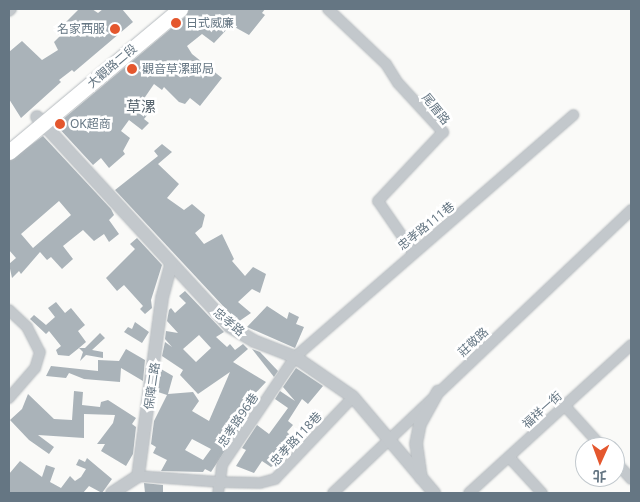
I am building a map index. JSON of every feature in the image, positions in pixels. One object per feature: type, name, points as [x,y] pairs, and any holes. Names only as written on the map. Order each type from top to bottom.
[{"type":"main road","name":"大觀路二段","points":[[40,120],[166,9]]},
{"type":"main road","name":"大觀路二段","points":[[40,120],[180,9]]},
{"type":"main road","points":[[9,141],[40,120]]},
{"type":"main road","points":[[9,152],[40,120]]},
{"type":"street","name":"尾厝路","points":[[328,9],[386,64],[398,83],[443,132],[378,202],[413,252]]},
{"type":"street","name":"忠孝路111巷","points":[[295,357],[413,252],[493,188],[557,126],[574,115]]},
{"type":"street","name":"忠孝路","points":[[40,120],[229,326],[254,341],[295,357],[353,397],[434,493]]},
{"type":"street","name":"莊敬路","points":[[332,493],[631,210]]},
{"type":"street","name":"保障二路","points":[[138,476],[162,298],[171,264]]},
{"type":"street","points":[[9,310],[27,328],[40,352],[35,368],[9,398]]},
{"type":"street","name":"福祥一街","points":[[469,493],[631,345]]},
{"type":"street","name":"忠孝路96巷","points":[[218,493],[222,465],[295,357]]},
{"type":"street","points":[[421,478],[416,444],[420,424],[438,392]]},
{"type":"street","name":"忠孝路118巷","points":[[220,482],[260,483],[275,479],[353,397]]},
{"type":"street","points":[[565,406],[593,437]]},
{"type":"street","points":[[509,457],[542,493]]},
{"type":"street","points":[[112,493],[138,476],[220,482]]},
{"type":"building","points":[[79,9],[92,9],[98,13],[103,9],[122,9],[133,22],[74,72],[72,70],[59,80],[61,82],[21,118],[9,99],[9,52],[22,41],[42,60],[58,50],[54,42],[60,36],[56,32]]},
{"type":"building","points":[[189,9],[265,9],[262,13],[265,15],[249,35],[231,25],[214,43],[202,34],[187,46],[192,54],[222,78],[200,106],[190,98],[185,104],[179,102],[164,87],[162,90],[154,84],[143,100],[153,108],[144,119],[149,123],[142,130],[129,120],[121,131],[130,138],[123,151],[125,154],[109,168],[101,158],[93,165],[56,125],[186,16]]},
{"type":"building","points":[[43,136],[111,209],[114,215],[109,220],[119,234],[109,242],[104,234],[94,241],[83,230],[63,246],[73,259],[62,269],[51,257],[47,260],[40,252],[21,274],[19,271],[12,278],[9,264],[16,258],[9,250],[9,161]],"holes":[[[59,201],[71,215],[33,248],[21,234]]]},
{"type":"building","points":[[162,144],[172,152],[158,164],[179,184],[167,198],[184,210],[192,204],[205,215],[202,227],[195,233],[204,244],[222,234],[234,259],[232,261],[245,276],[253,267],[266,274],[260,293],[252,289],[238,302],[251,313],[238,322],[115,190],[158,156],[154,151]]},
{"type":"building","points":[[137,238],[162,265],[151,300],[152,308],[145,314],[140,309],[143,306],[124,285],[117,291],[106,278],[135,249],[130,244]]},
{"type":"building","points":[[185,291],[224,332],[216,337],[227,347],[230,344],[235,350],[243,344],[248,349],[233,362],[266,382],[252,397],[258,400],[211,472],[205,469],[203,472],[161,471],[167,460],[153,453],[156,447],[151,444],[154,421],[167,395],[158,392],[161,369],[173,376],[168,394],[193,392],[199,401],[192,411],[209,421],[230,372],[198,394],[180,375],[183,370],[162,356],[165,342],[172,347],[165,339],[166,331],[178,333],[167,321],[171,308],[175,313],[186,303],[179,296]],"holes":[[[199,335],[211,348],[196,362],[183,349]],[[192,439],[211,449],[203,460],[185,450]]]},
{"type":"building","points":[[56,302],[65,313],[71,308],[85,325],[78,331],[86,342],[69,356],[58,355],[56,350],[61,346],[49,331],[46,334],[30,319],[34,315],[46,325],[55,317],[48,308]]},
{"type":"building","points":[[267,306],[287,319],[289,312],[299,317],[296,324],[304,327],[295,348],[247,327]]},
{"type":"building","points":[[135,322],[149,332],[142,343],[124,332],[128,327],[132,329]]},
{"type":"building","points":[[100,333],[105,338],[92,350],[103,352],[103,358],[86,355],[80,361],[83,352],[79,348],[85,348]]},
{"type":"building","points":[[126,349],[145,360],[143,381],[121,368],[120,382],[84,379],[69,373],[66,378],[46,376],[51,366],[98,371],[98,360],[119,361]]},
{"type":"building","points":[[252,349],[260,352],[278,371],[274,377]]},
{"type":"building","points":[[296,368],[323,386],[308,404],[302,399],[288,421],[293,425],[287,432],[292,437],[277,463],[271,467],[262,461],[254,473],[236,466],[246,450],[242,448],[257,425],[269,434],[288,408],[275,399],[280,391],[295,401],[283,387]]},
{"type":"building","points":[[74,391],[83,392],[82,405],[100,407],[101,402],[108,400],[136,418],[132,424],[136,427],[133,454],[126,466],[101,451],[105,444],[97,444],[113,423],[115,415],[84,414],[84,438],[38,435],[54,447],[49,454],[29,440],[10,420],[22,409],[28,394],[54,419],[72,420]]},
{"type":"building","points":[[87,458],[112,479],[102,493],[89,486],[83,493],[9,493],[9,474],[20,461],[42,477],[46,465],[55,468],[50,482],[61,488],[70,476],[75,481],[81,477],[86,469],[76,465],[79,459],[85,462]]},
{"type":"building","points":[[144,483],[163,485],[163,493],[145,493]]},
{"type":"place","name":"日式威廉","points":[[176,23]]},
{"type":"place","name":"名家西服","points":[[115,29]]},
{"type":"place","name":"觀音草漯郵局","points":[[132,69]]},
{"type":"place","name":"OK超商","points":[[60,124]]},
{"type":"district","name":"草漯","points":[[141,107]]}]
